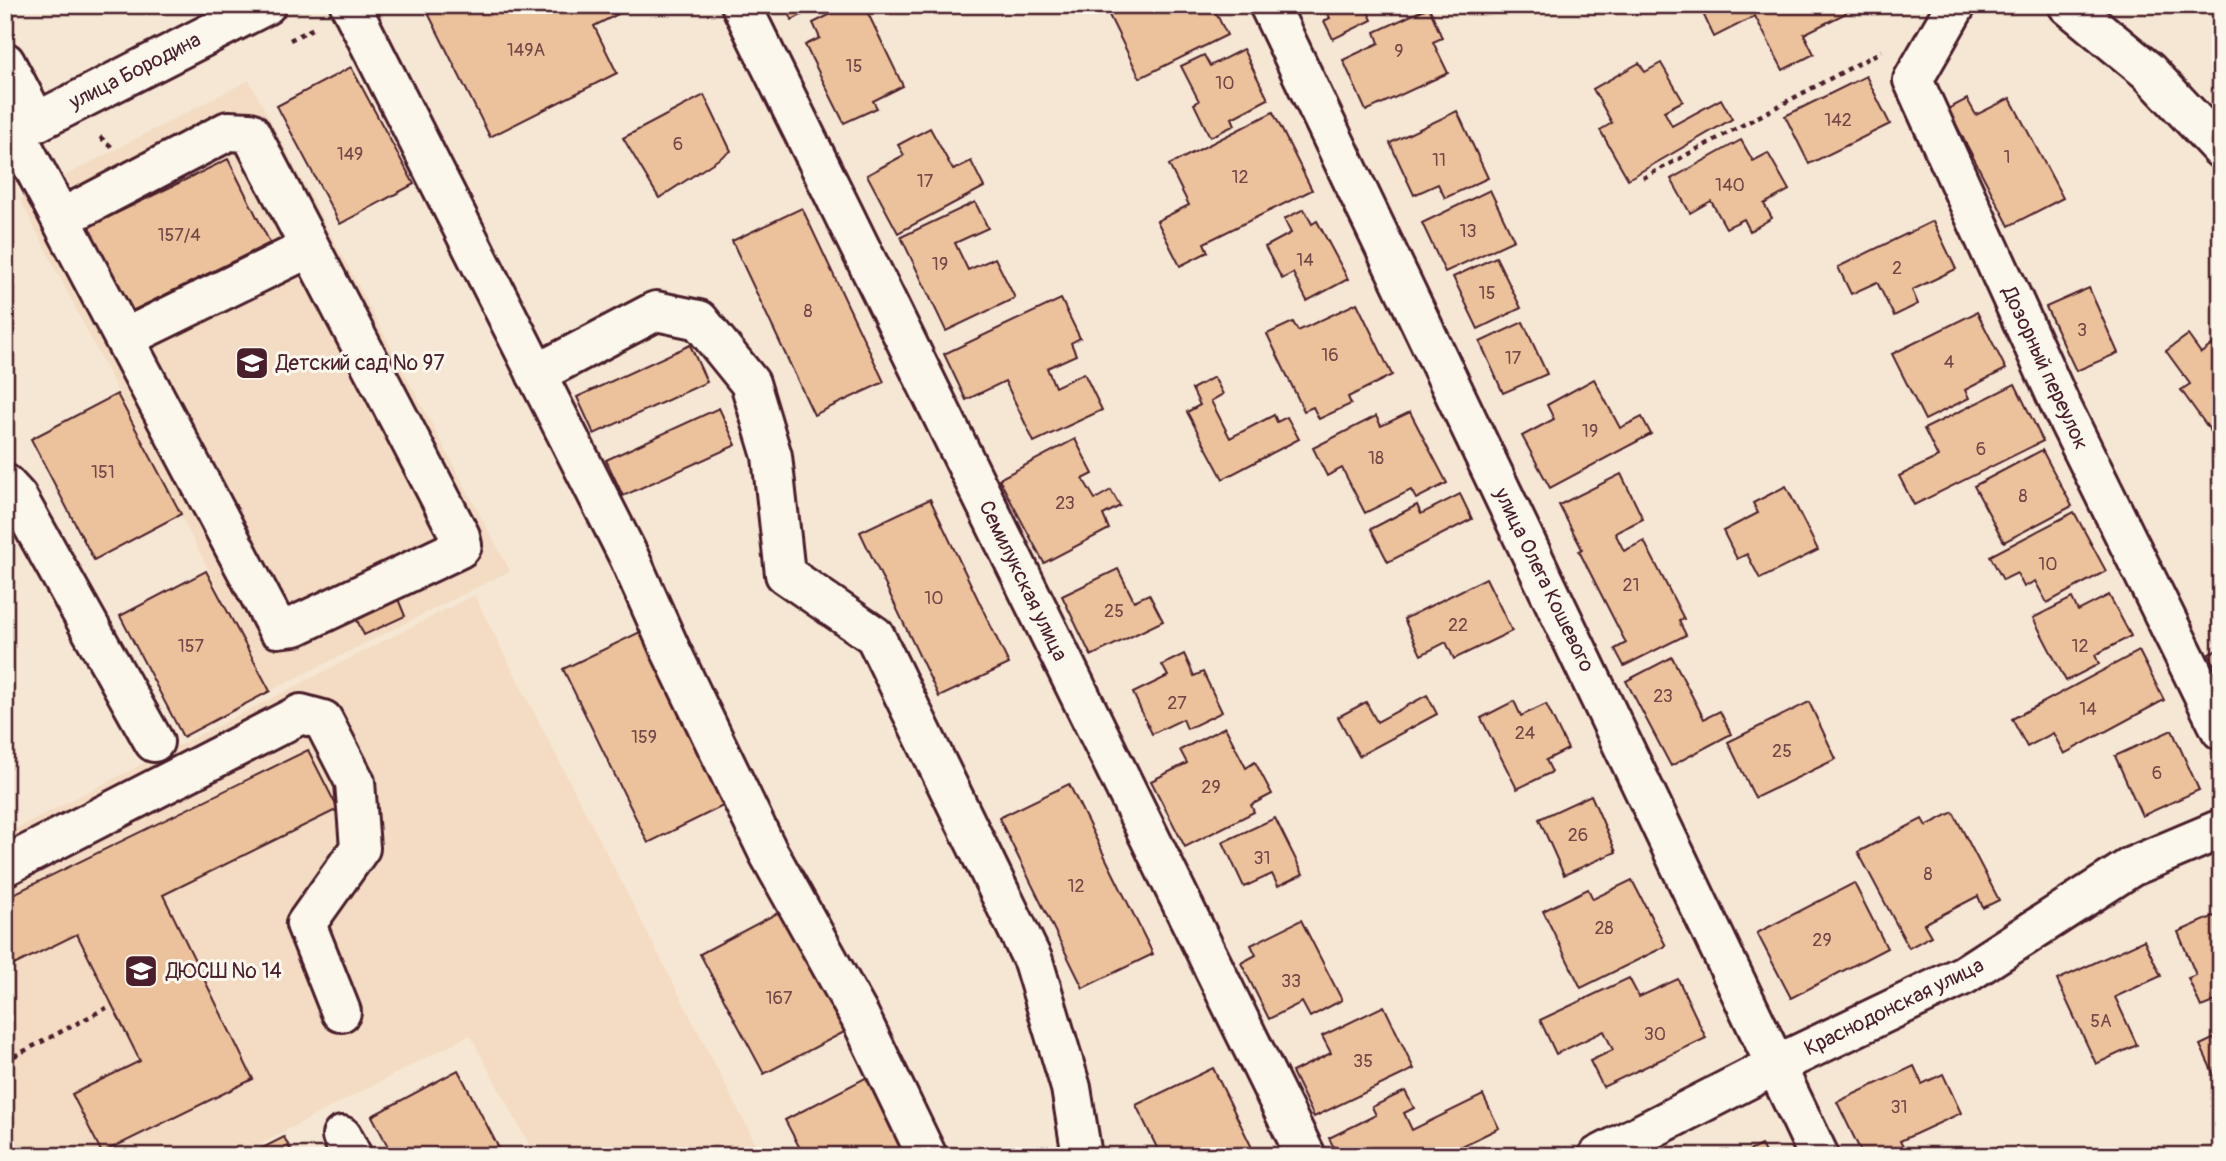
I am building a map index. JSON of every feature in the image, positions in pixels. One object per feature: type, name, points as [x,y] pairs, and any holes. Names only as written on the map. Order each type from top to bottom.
[{"type":"street","name":"улица Бородина","points":[[19,130],[266,5]]},
{"type":"street","points":[[350,5],[629,557],[670,649],[768,852],[860,1017],[927,1156]]},
{"type":"street","name":"Семилукская улица","points":[[741,5],[1306,1156]]},
{"type":"street","name":"улица Олега Кошевого","points":[[1269,5],[1819,1156]]},
{"type":"street","points":[[1913,80],[1956,5]]},
{"type":"street","points":[[2068,5],[2148,72],[2221,149]]},
{"type":"street","points":[[5,62],[19,130],[62,218],[277,628],[295,626],[462,545],[460,536],[250,132],[228,131],[62,218]]},
{"type":"street","name":"Дозорный переулок","points":[[1913,80],[2061,406],[2221,730]]},
{"type":"street","points":[[125,338],[309,248]]},
{"type":"street","points":[[536,374],[656,311],[699,320],[750,383],[772,456],[785,573],[876,636],[1033,961],[1071,1088],[1082,1156]]},
{"type":"street","points":[[5,484],[17,496],[154,742]]},
{"type":"street","points":[[5,866],[301,713],[323,720],[355,782],[360,848],[306,924],[341,1012]]},
{"type":"street","name":"Краснодонская улица","points":[[1598,1156],[1776,1065],[1965,975],[2131,867],[2221,829]]},
{"type":"path","points":[[1643,177],[1886,48],[1913,80]]},
{"type":"path","points":[[5,1061],[112,1005]]},
{"type":"shaded area","name":"Детский сад № 97","points":[[249,80],[510,571],[270,691],[20,199]]},
{"type":"shaded area","points":[[474,595],[762,1156],[535,1156],[470,1035],[237,1156],[22,1156],[5,1122],[5,834]]},
{"type":"building","points":[[424,5],[636,5],[594,26],[617,73],[490,137]]},
{"type":"building","points":[[785,5],[821,5],[792,20]]},
{"type":"building","points":[[849,5],[864,5],[903,86],[873,101],[877,108],[844,123],[805,45],[820,38],[813,23]]},
{"type":"building","points":[[1104,5],[1212,5],[1227,35],[1140,78]]},
{"type":"building","points":[[1324,5],[1374,5],[1367,9],[1372,20],[1333,39],[1324,21],[1330,18]]},
{"type":"building","points":[[1699,5],[1842,5],[1846,13],[1804,34],[1814,54],[1783,70],[1755,16],[1714,37]]},
{"type":"building","points":[[1429,7],[1442,38],[1433,42],[1448,73],[1366,111],[1343,60],[1379,43],[1375,32]]},
{"type":"building","points":[[1243,49],[1268,99],[1232,118],[1235,125],[1210,137],[1194,104],[1199,101],[1181,66],[1204,55],[1210,66]]},
{"type":"building","points":[[1639,63],[1645,72],[1661,63],[1683,101],[1664,111],[1672,126],[1721,99],[1732,119],[1628,179],[1600,130],[1612,123],[1593,89]]},
{"type":"building","points":[[351,67],[414,184],[340,224],[277,106]]},
{"type":"building","points":[[1866,76],[1890,124],[1809,164],[1785,116]]},
{"type":"building","points":[[704,95],[731,151],[659,198],[623,138]]},
{"type":"building","points":[[2010,98],[2063,198],[2009,226],[1948,109],[1967,99],[1976,115]]},
{"type":"building","points":[[1457,111],[1488,178],[1445,198],[1438,184],[1414,195],[1390,143]]},
{"type":"building","points":[[1273,112],[1312,190],[1204,243],[1208,252],[1180,266],[1157,221],[1189,205],[1169,165]]},
{"type":"building","points":[[930,128],[953,170],[971,161],[984,187],[898,233],[867,175],[904,155],[898,145]]},
{"type":"building","points":[[1741,140],[1753,161],[1768,153],[1789,190],[1764,204],[1772,218],[1750,231],[1744,219],[1726,228],[1711,201],[1690,213],[1671,179]]},
{"type":"building","points":[[228,159],[270,243],[130,312],[88,227]]},
{"type":"building","points":[[1490,190],[1514,240],[1445,272],[1422,223]]},
{"type":"building","points":[[975,202],[988,228],[955,243],[968,270],[995,258],[1015,298],[946,331],[901,237]]},
{"type":"building","points":[[802,208],[884,382],[814,415],[732,241]]},
{"type":"building","points":[[1304,209],[1312,224],[1317,221],[1348,279],[1307,301],[1293,273],[1282,279],[1265,247],[1291,233],[1284,219]]},
{"type":"building","points":[[1933,221],[1956,269],[1912,290],[1918,304],[1894,316],[1877,282],[1851,294],[1838,267]]},
{"type":"building","points":[[1496,257],[1521,308],[1478,329],[1453,277]]},
{"type":"building","points":[[2089,288],[2118,353],[2076,371],[2046,307]]},
{"type":"building","points":[[1061,299],[1080,338],[1071,343],[1076,355],[1047,368],[1055,387],[1084,373],[1102,410],[1034,442],[1005,381],[966,400],[944,354]]},
{"type":"building","points":[[1357,303],[1392,375],[1348,397],[1351,404],[1319,419],[1313,407],[1304,411],[1267,334],[1293,322],[1298,331]]},
{"type":"building","points":[[1977,312],[2006,369],[1965,390],[1969,398],[1925,420],[1892,354]]},
{"type":"building","points":[[1523,322],[1547,374],[1503,393],[1480,342]]},
{"type":"building","points":[[2188,335],[2201,353],[2221,338],[2221,427],[2212,433],[2181,390],[2190,384],[2166,351]]},
{"type":"building","points":[[690,345],[707,382],[594,434],[577,397]]},
{"type":"building","points":[[1214,377],[1223,394],[1211,401],[1230,438],[1274,415],[1277,422],[1287,417],[1299,439],[1223,479],[1187,412],[1200,405],[1192,389]]},
{"type":"building","points":[[1594,379],[1620,428],[1642,417],[1651,434],[1550,488],[1522,436],[1554,419],[1547,405]]},
{"type":"building","points":[[2015,384],[2043,441],[1914,505],[1899,476],[1938,457],[1924,429]]},
{"type":"building","points":[[117,394],[181,514],[94,560],[31,439]]},
{"type":"building","points":[[719,408],[736,445],[623,496],[606,460]]},
{"type":"building","points":[[1410,412],[1447,483],[1416,499],[1411,490],[1365,513],[1342,468],[1327,476],[1313,448],[1376,416],[1381,426]]},
{"type":"building","points":[[1075,439],[1093,474],[1083,479],[1095,499],[1111,490],[1120,506],[1103,515],[1109,529],[1044,563],[999,479]]},
{"type":"building","points":[[2042,450],[2072,506],[2004,542],[1974,486]]},
{"type":"building","points":[[1621,474],[1643,519],[1615,533],[1624,551],[1644,541],[1684,619],[1679,621],[1686,635],[1624,666],[1615,649],[1626,643],[1559,505]]},
{"type":"building","points":[[1786,486],[1818,550],[1760,579],[1747,554],[1737,559],[1723,531],[1758,513],[1753,503]]},
{"type":"building","points":[[1460,494],[1472,519],[1388,562],[1371,529],[1417,505],[1421,514]]},
{"type":"building","points":[[930,499],[1009,664],[939,697],[860,532]]},
{"type":"building","points":[[2074,512],[2106,571],[2047,603],[2035,581],[2024,587],[2017,573],[2003,580],[1990,556]]},
{"type":"building","points":[[1118,569],[1134,601],[1149,594],[1163,621],[1091,656],[1062,596]]},
{"type":"building","points":[[206,571],[270,691],[183,737],[120,616]]},
{"type":"building","points":[[1486,578],[1512,631],[1454,659],[1446,642],[1421,655],[1404,619]]},
{"type":"building","points":[[391,582],[405,616],[364,635],[348,601]]},
{"type":"building","points":[[2109,595],[2131,636],[2095,655],[2099,664],[2066,681],[2033,618],[2072,598],[2078,611]]},
{"type":"building","points":[[640,632],[725,805],[648,843],[563,669]]},
{"type":"building","points":[[2221,648],[2221,677],[2209,654]]},
{"type":"building","points":[[2139,651],[2164,700],[2064,754],[2053,733],[2027,747],[2012,719]]},
{"type":"building","points":[[1184,654],[1194,676],[1203,672],[1222,712],[1187,729],[1183,719],[1152,734],[1133,693],[1168,676],[1162,665]]},
{"type":"building","points":[[1672,657],[1704,719],[1720,711],[1731,734],[1671,766],[1626,681]]},
{"type":"building","points":[[1427,695],[1437,714],[1359,756],[1338,717],[1366,702],[1377,722]]},
{"type":"building","points":[[1514,701],[1521,716],[1546,704],[1568,749],[1546,760],[1552,772],[1517,789],[1481,718]]},
{"type":"building","points":[[1809,702],[1836,759],[1755,798],[1728,742]]},
{"type":"building","points":[[1225,727],[1246,768],[1255,762],[1272,794],[1251,805],[1254,812],[1185,847],[1151,781],[1187,763],[1180,750]]},
{"type":"building","points":[[2172,730],[2199,790],[2142,816],[2115,756]]},
{"type":"building","points":[[308,750],[338,809],[163,895],[253,1079],[102,1153],[72,1094],[140,1061],[77,934],[10,967],[5,958],[5,898]]},
{"type":"building","points":[[1069,784],[1153,954],[1083,988],[999,818]]},
{"type":"building","points":[[1591,795],[1616,852],[1564,875],[1539,819]]},
{"type":"building","points":[[1953,812],[1999,900],[1983,908],[1978,896],[1924,924],[1931,936],[1909,948],[1858,852],[1922,819],[1926,826]]},
{"type":"building","points":[[1275,818],[1303,874],[1278,886],[1272,874],[1244,887],[1223,842]]},
{"type":"building","points":[[1632,880],[1666,946],[1581,988],[1543,911],[1588,889],[1593,899]]},
{"type":"building","points":[[1854,883],[1887,948],[1791,998],[1757,933]]},
{"type":"building","points":[[787,908],[850,1029],[764,1074],[700,954]]},
{"type":"building","points":[[2221,913],[2221,999],[2201,1007],[2188,978],[2196,975],[2178,932]]},
{"type":"building","points":[[1301,920],[1342,1000],[1310,1017],[1302,1002],[1269,1019],[1241,963],[1256,955],[1251,945]]},
{"type":"building","points":[[2144,940],[2161,976],[2115,997],[2137,1045],[2096,1064],[2057,980]]},
{"type":"building","points":[[1629,978],[1639,997],[1678,979],[1706,1038],[1603,1087],[1590,1061],[1613,1050],[1604,1031],[1556,1054],[1540,1020]]},
{"type":"building","points":[[1384,1006],[1414,1069],[1314,1117],[1292,1072],[1331,1053],[1322,1036]]},
{"type":"building","points":[[2221,1035],[2221,1090],[2200,1045]]},
{"type":"building","points":[[1914,1066],[1922,1084],[1943,1074],[1961,1113],[1900,1141],[1906,1153],[1900,1156],[1863,1156],[1837,1102]]},
{"type":"building","points":[[1213,1068],[1256,1156],[1161,1156],[1136,1105]]},
{"type":"building","points":[[458,1070],[503,1156],[393,1156],[372,1116]]},
{"type":"building","points":[[871,1075],[915,1156],[804,1156],[785,1120]]},
{"type":"building","points":[[1405,1091],[1414,1108],[1404,1113],[1412,1130],[1483,1095],[1499,1128],[1442,1156],[1338,1156],[1329,1138],[1376,1115],[1372,1107]]},
{"type":"building","points":[[284,1137],[294,1156],[247,1156]]},
{"type":"building","points":[[1761,1145],[1767,1156],[1739,1156]]},
{"type":"place","name":"Детский сад № 97","points":[[252,363]]},
{"type":"place","name":"ДЮСШ № 14","points":[[141,971]]}]
